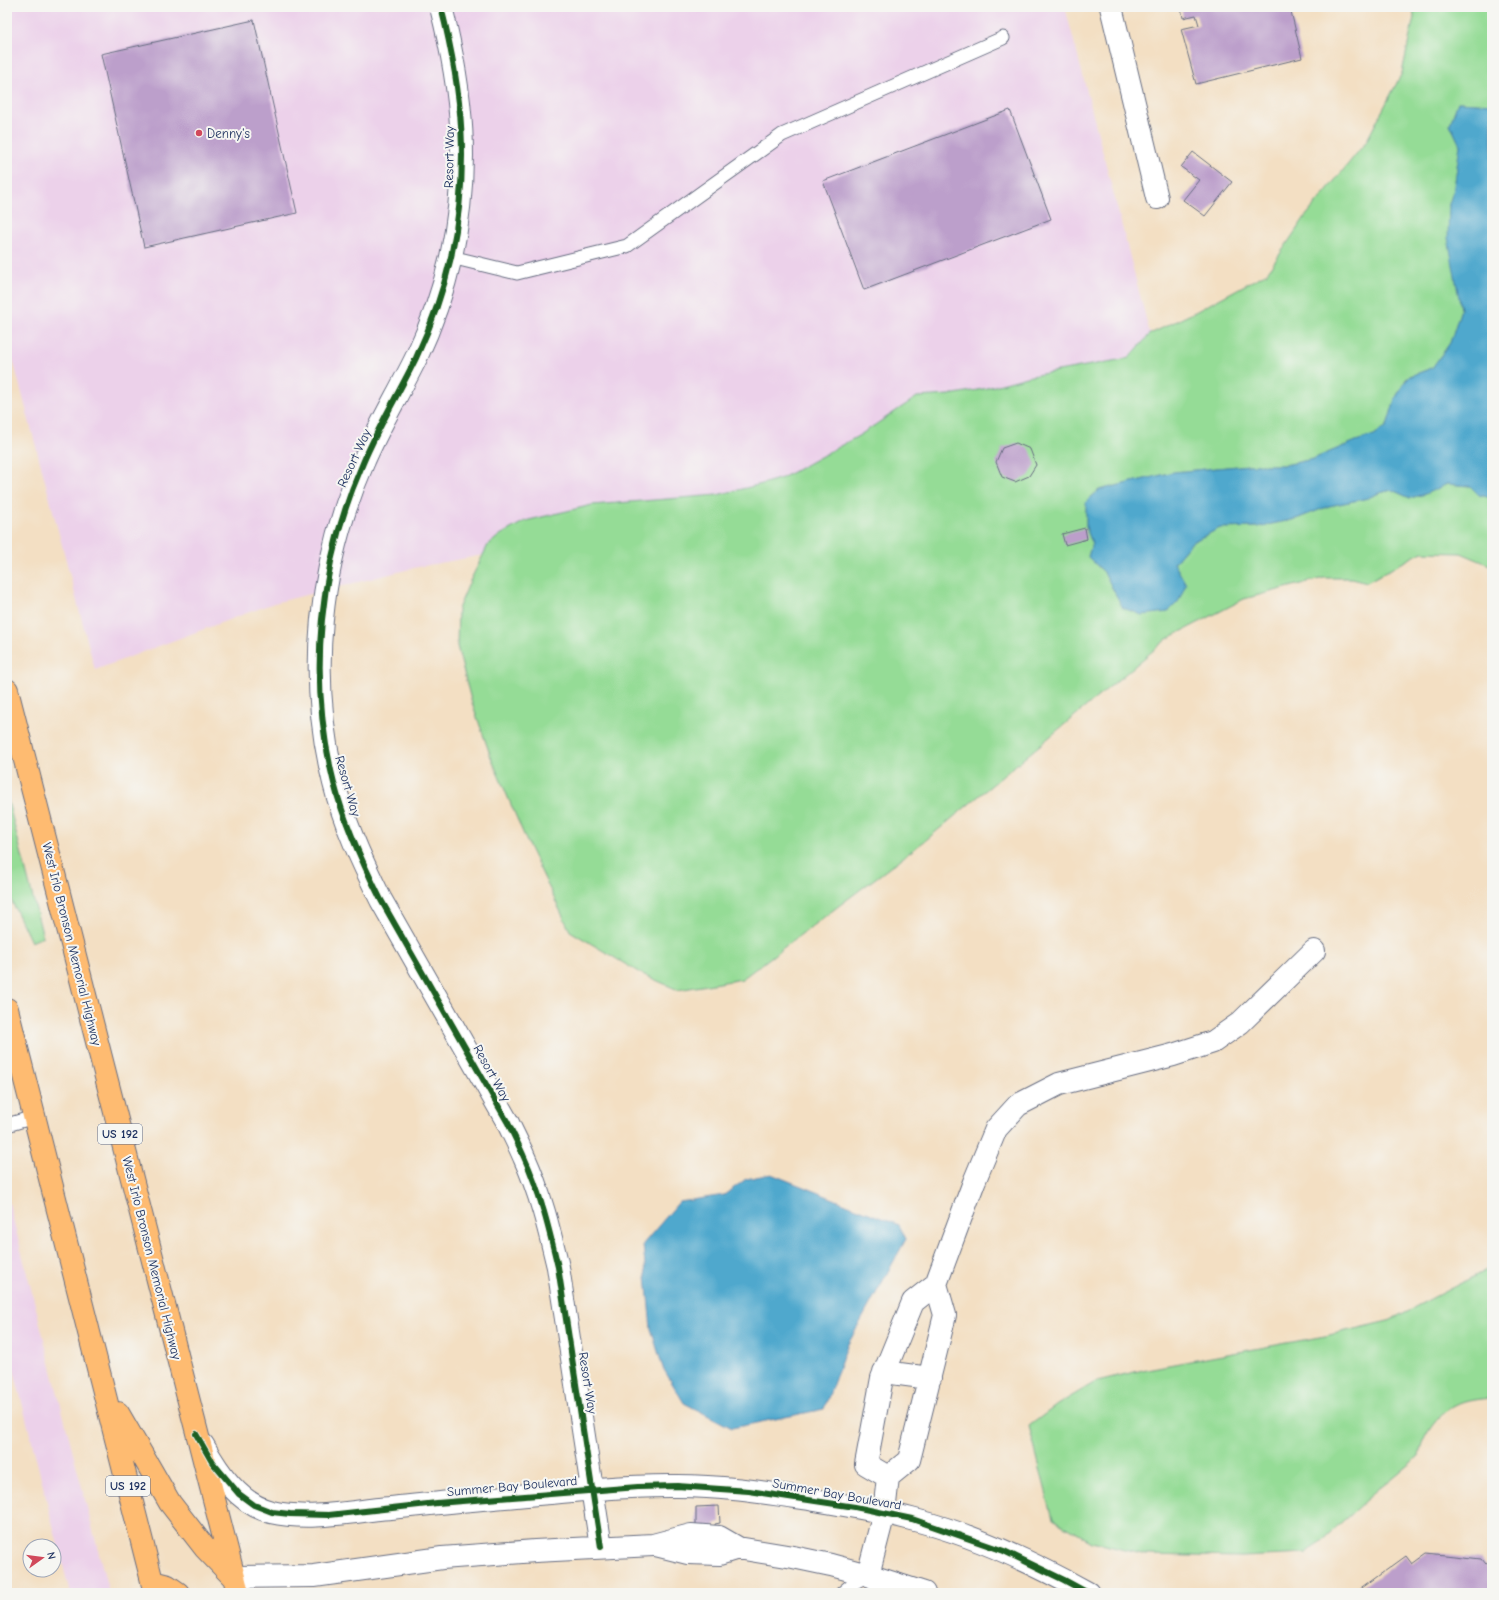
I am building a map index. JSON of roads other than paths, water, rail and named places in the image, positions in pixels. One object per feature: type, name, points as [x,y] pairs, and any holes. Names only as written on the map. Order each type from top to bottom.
[{"type":"highway","name":"West Irlo Bronson Memorial Highway","points":[[7,690],[196,1434],[236,1585]]},
{"type":"highway","name":"US 192","points":[[7,1010],[154,1588]]},
{"type":"highway","points":[[104,1390],[170,1503],[236,1585]]},
{"type":"highway","points":[[154,1588],[168,1586],[178,1593]]},
{"type":"street","name":"Resort Way","points":[[441,7],[456,73],[463,145],[461,183],[451,257],[442,290],[417,356],[363,461],[338,528],[330,564],[323,609],[319,677],[321,713],[326,750],[334,785],[344,816],[365,868],[381,900],[508,1123],[538,1192],[558,1267],[601,1547]]},
{"type":"street","points":[[1111,7],[1157,198]]},
{"type":"street","points":[[888,1477],[866,1464],[882,1378],[913,1302],[936,1284],[974,1182],[996,1129],[1018,1105],[1059,1084],[1173,1055],[1213,1042],[1240,1023],[1314,951]]},
{"type":"street","points":[[873,1584],[888,1477],[909,1460],[945,1315],[936,1284]]},
{"type":"street","points":[[884,1372],[930,1378]]},
{"type":"street","name":"Summer Bay Boulevard","points":[[196,1434],[212,1462],[239,1494],[254,1506],[272,1512],[329,1515],[437,1503],[593,1490],[670,1486],[708,1487],[749,1491],[796,1497],[919,1521],[1004,1551],[1088,1593]]},
{"type":"street","points":[[236,1585],[314,1576],[442,1558],[601,1547],[653,1545],[691,1535],[719,1537],[738,1548],[793,1557],[873,1584],[924,1593]]},
{"type":"lane","points":[[451,257],[517,272],[627,246],[782,135],[1003,38]]},
{"type":"lane","points":[[7,1125],[34,1117]]},
{"type":"lane","points":[[842,1593],[855,1582],[873,1584]]},
{"type":"water","points":[[1458,102],[1492,104],[1492,498],[1479,495],[1470,486],[1447,484],[1425,494],[1410,498],[1392,490],[1379,493],[1368,498],[1329,506],[1296,519],[1257,527],[1220,528],[1192,542],[1174,563],[1186,584],[1178,602],[1168,612],[1142,615],[1123,608],[1104,572],[1088,557],[1092,543],[1086,527],[1086,502],[1099,490],[1174,472],[1249,465],[1285,465],[1313,459],[1374,435],[1387,426],[1395,399],[1408,377],[1432,368],[1450,343],[1461,309],[1448,238],[1449,204],[1454,189],[1460,145],[1450,124]]},
{"type":"water","points":[[771,1174],[899,1225],[906,1239],[847,1346],[824,1409],[732,1428],[684,1403],[663,1368],[651,1329],[643,1244],[679,1202],[724,1195],[746,1179]]},
{"type":"place","name":"Denny's","points":[[199,133]]}]
